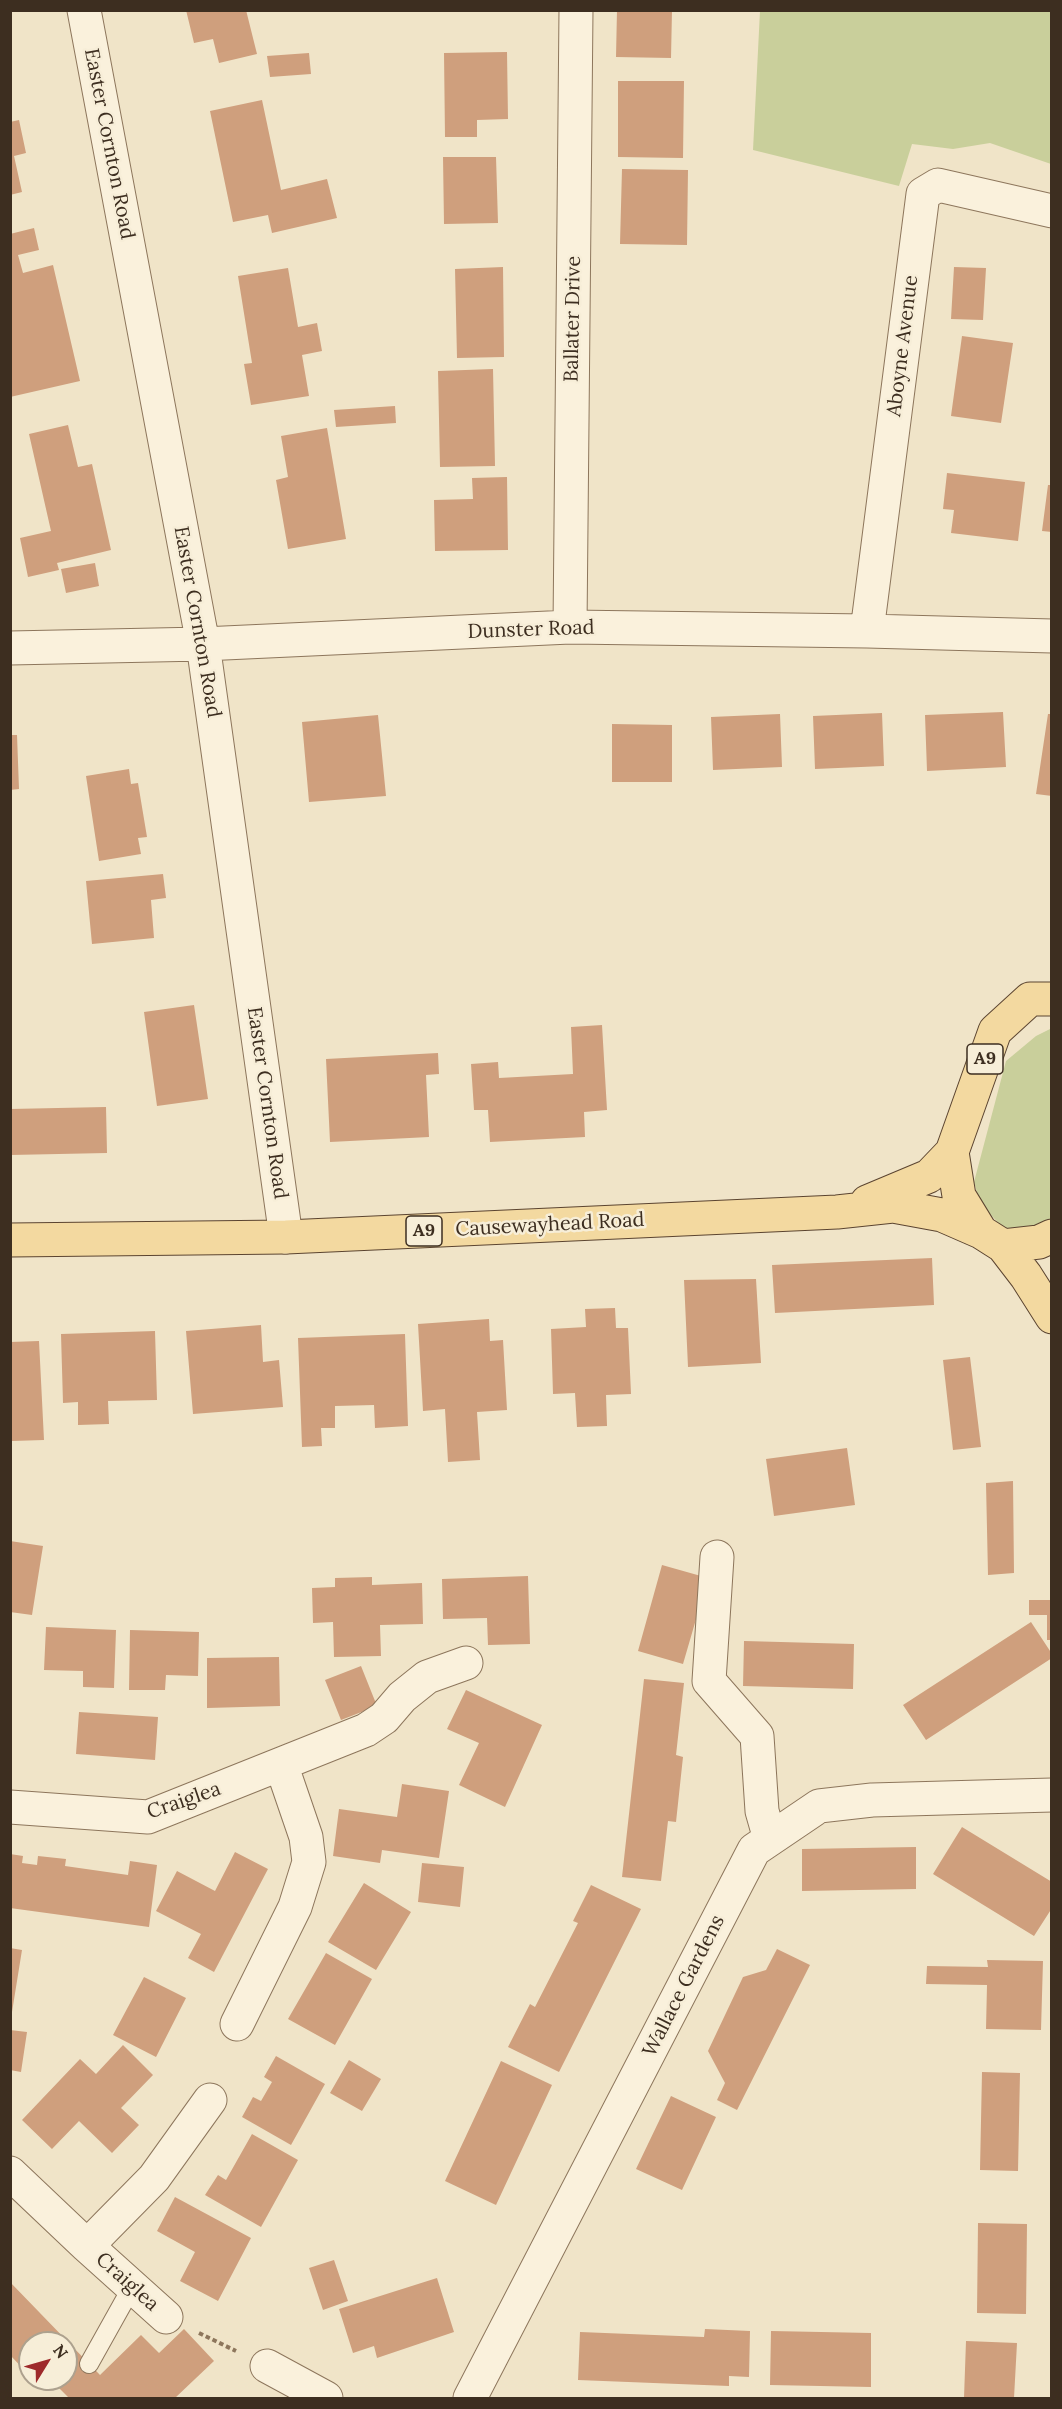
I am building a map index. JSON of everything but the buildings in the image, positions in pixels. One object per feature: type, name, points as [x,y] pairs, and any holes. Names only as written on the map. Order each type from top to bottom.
[{"type":"main road","name":"A9","points":[[1044,994],[995,1031],[952,1152],[959,1196],[992,1239],[1039,1242],[1052,1236]]},
{"type":"main road","name":"Causewayhead Road","points":[[837,1212],[887,1196],[929,1176],[952,1152]]},
{"type":"main road","name":"Causewayhead Road","points":[[10,1240],[286,1237],[837,1212],[893,1206],[942,1215],[992,1239]]},
{"type":"main road","points":[[992,1239],[1026,1276],[1052,1317]]},
{"type":"street","name":"Easter Cornton Road","points":[[84,10],[203,644],[286,1237]]},
{"type":"street","name":"Ballater Drive","points":[[570,627],[576,10]]},
{"type":"street","name":"Aboyne Avenue","points":[[867,631],[923,194],[938,185],[1052,211]]},
{"type":"street","name":"Dunster Road","points":[[10,648],[203,644],[570,627],[1052,636]]},
{"type":"street","points":[[717,1557],[709,1681],[757,1736],[762,1811],[770,1839]]},
{"type":"street","name":"Craiglea","points":[[10,1807],[148,1817],[366,1730],[384,1718],[402,1697],[427,1677],[466,1664]]},
{"type":"street","points":[[237,2024],[295,1907],[309,1862],[306,1837],[281,1764]]},
{"type":"street","name":"Wallace Gardens","points":[[470,2398],[754,1850],[819,1806],[872,1800],[1052,1795]]},
{"type":"street","name":"Craiglea","points":[[87,2246],[154,2178],[210,2100]]},
{"type":"street","name":"Craiglea","points":[[10,2173],[166,2317]]},
{"type":"street","points":[[267,2366],[326,2398]]},
{"type":"lane","points":[[89,2364],[132,2287]]},
{"type":"path","points":[[166,2317],[267,2366]]},
{"type":"green space","points":[[760,11],[1051,11],[1051,164],[990,143],[953,149],[912,144],[899,186],[753,150]]},
{"type":"green space","points":[[1050,1029],[1051,1226],[1028,1234],[1002,1227],[980,1203],[974,1182],[1006,1061],[1036,1036]]}]
